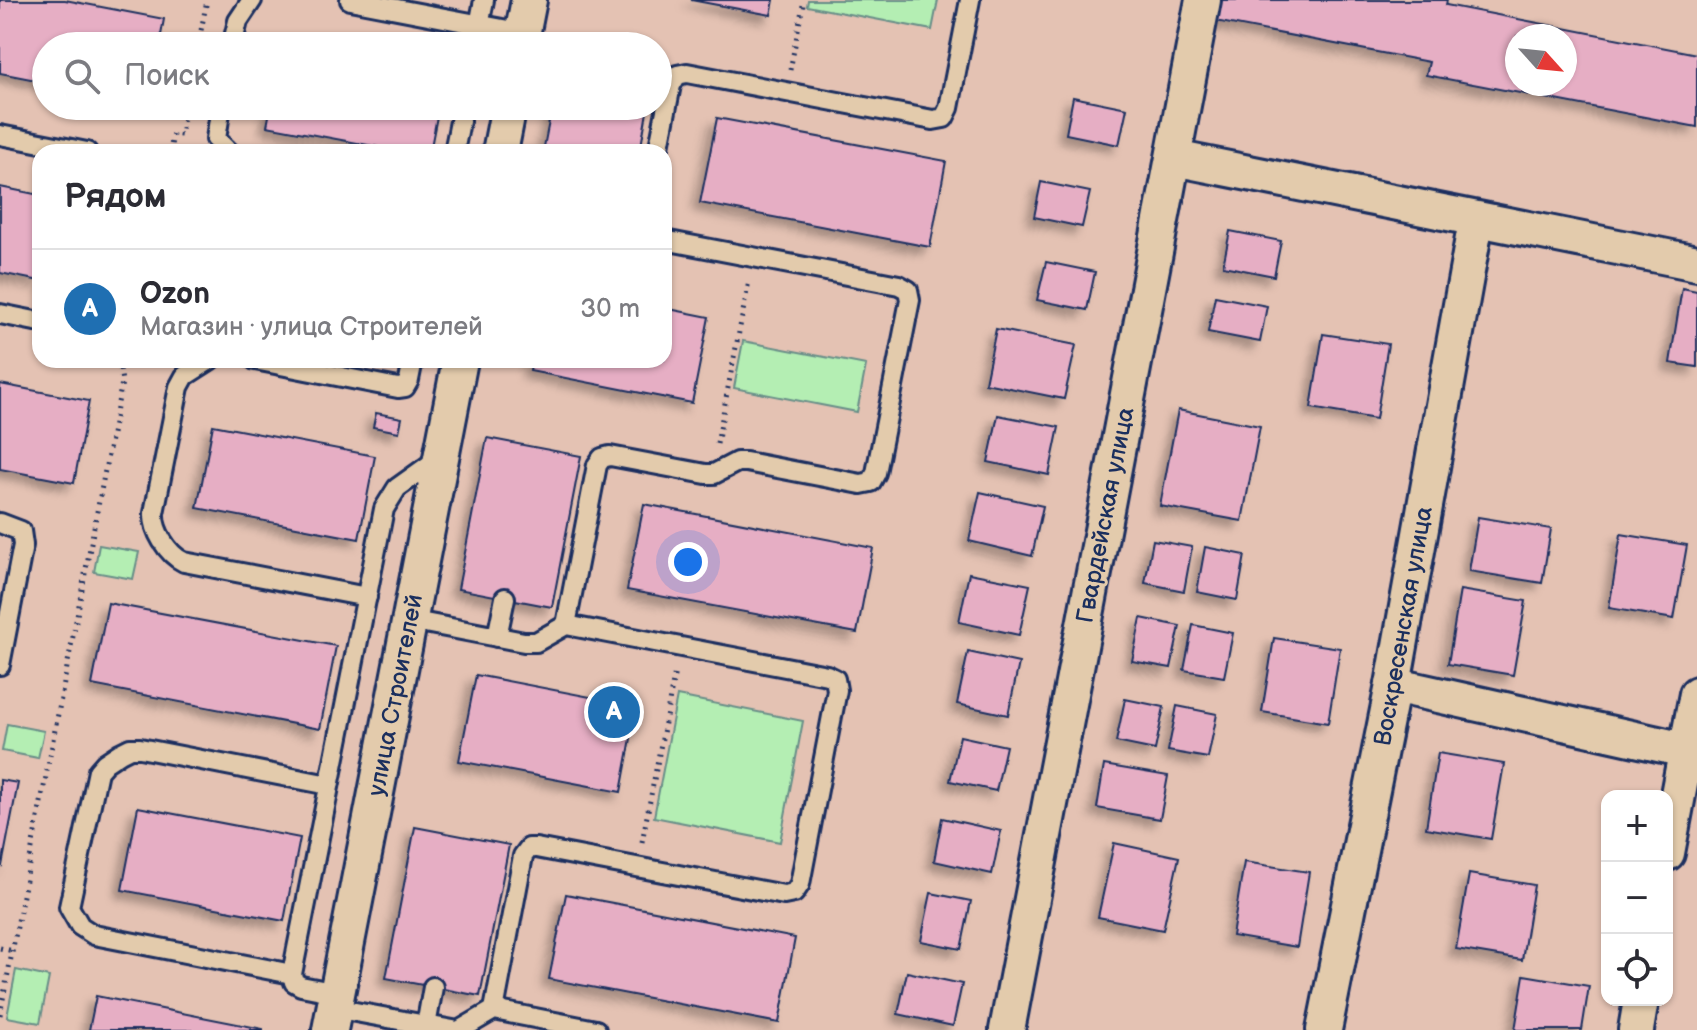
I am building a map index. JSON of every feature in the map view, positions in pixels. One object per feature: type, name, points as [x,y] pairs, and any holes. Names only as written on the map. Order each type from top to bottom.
[{"type":"street","name":"Гвардейская улица","points":[[1007,1030],[1203,0]]},
{"type":"street","points":[[502,144],[506,120]]},
{"type":"street","points":[[1174,158],[1697,263]]},
{"type":"street","name":"Воскресенская улица","points":[[1324,1030],[1393,685],[1476,221]]},
{"type":"street","name":"улица Строителей","points":[[334,1010],[458,368]]},
{"type":"street","points":[[1393,685],[1685,750]]},
{"type":"street","points":[[1673,819],[1697,694]]},
{"type":"street","points":[[1636,1030],[1640,1006]]},
{"type":"lane","points":[[235,32],[238,21],[252,0]]},
{"type":"lane","points":[[350,0],[479,25],[524,26]]},
{"type":"lane","points":[[478,32],[484,0]]},
{"type":"lane","points":[[672,83],[677,75],[687,73],[933,120],[944,118],[949,108],[970,0]]},
{"type":"lane","points":[[219,120],[216,139],[221,144]]},
{"type":"lane","points":[[456,144],[460,120]]},
{"type":"lane","points":[[660,144],[664,120]]},
{"type":"lane","points":[[0,135],[46,144]]},
{"type":"lane","points":[[566,625],[597,465],[602,458],[610,456],[712,474],[737,462],[746,462],[861,484],[871,482],[876,473],[910,300],[908,290],[899,285],[672,242]]},
{"type":"lane","points":[[0,314],[32,320]]},
{"type":"lane","points":[[198,368],[185,376],[179,387],[154,513],[156,529],[173,555],[184,562],[367,597]]},
{"type":"lane","points":[[296,368],[398,388],[405,387],[411,368]]},
{"type":"lane","points":[[441,456],[397,488],[384,509],[292,974],[294,982],[334,1010],[453,1030]]},
{"type":"lane","points":[[0,523],[21,531],[23,545],[0,665]]},
{"type":"lane","points":[[497,637],[505,598]]},
{"type":"lane","points":[[409,620],[536,642],[566,625],[835,679],[837,690],[800,884],[794,893],[784,895],[529,848],[523,856],[494,1010]]},
{"type":"lane","points":[[292,974],[86,932],[69,907],[87,813],[98,771],[105,763],[130,748],[329,785]]},
{"type":"lane","points":[[426,1026],[433,987]]},
{"type":"lane","points":[[460,1030],[494,1010],[596,1030]]},
{"type":"path","points":[[201,32],[207,0]]},
{"type":"path","points":[[786,92],[804,0]]},
{"type":"path","points":[[171,144],[173,134],[181,135],[184,120]]},
{"type":"path","points":[[712,474],[754,257]]},
{"type":"path","points":[[0,1015],[122,382],[120,368]]},
{"type":"path","points":[[637,867],[680,647]]},
{"type":"path","points":[[0,948],[13,951]]},
{"type":"green space","points":[[808,0],[938,0],[932,30],[807,6]]},
{"type":"green space","points":[[743,341],[866,365],[857,412],[734,388]]},
{"type":"green space","points":[[99,545],[139,552],[133,579],[94,572]]},
{"type":"green space","points":[[677,696],[803,721],[780,842],[654,817]]},
{"type":"green space","points":[[7,724],[44,731],[38,758],[2,751]]},
{"type":"green space","points":[[16,970],[49,977],[40,1023],[7,1017]]},
{"type":"building","points":[[0,0],[65,0],[164,19],[162,32],[32,32],[32,79],[0,73]]},
{"type":"building","points":[[691,0],[774,0],[771,15]]},
{"type":"building","points":[[1214,0],[1447,0],[1446,5],[1543,24],[1505,24],[1505,90],[1426,75],[1429,62],[1210,20]]},
{"type":"building","points":[[1577,31],[1697,54],[1697,127],[1535,96],[1577,96]]},
{"type":"building","points":[[1073,97],[1127,108],[1119,145],[1066,134]]},
{"type":"building","points":[[717,118],[946,161],[930,247],[700,203]]},
{"type":"building","points":[[268,120],[436,120],[432,144],[363,144],[267,126]]},
{"type":"building","points":[[549,120],[646,120],[641,144],[545,144]]},
{"type":"building","points":[[1041,182],[1090,192],[1082,227],[1034,217]]},
{"type":"building","points":[[0,187],[32,193],[32,279],[0,273]]},
{"type":"building","points":[[1230,231],[1281,241],[1274,276],[1223,266]]},
{"type":"building","points":[[1046,262],[1095,272],[1087,310],[1037,300]]},
{"type":"building","points":[[1682,288],[1697,291],[1697,367],[1670,363]]},
{"type":"building","points":[[1215,296],[1267,306],[1260,342],[1208,332]]},
{"type":"building","points":[[672,310],[709,317],[692,403],[530,371],[531,368],[672,368]]},
{"type":"building","points":[[996,329],[1076,345],[1064,399],[985,383]]},
{"type":"building","points":[[1323,334],[1388,344],[1376,419],[1311,408]]},
{"type":"building","points":[[0,384],[89,401],[74,483],[0,469]]},
{"type":"building","points":[[1178,410],[1260,426],[1242,521],[1160,506]]},
{"type":"building","points":[[376,413],[402,418],[399,432],[373,427]]},
{"type":"building","points":[[998,415],[1059,427],[1049,475],[988,462]]},
{"type":"building","points":[[213,425],[375,456],[359,539],[197,508]]},
{"type":"building","points":[[487,438],[581,456],[552,607],[458,589]]},
{"type":"building","points":[[980,492],[1043,506],[1032,556],[969,541]]},
{"type":"building","points":[[644,504],[873,548],[857,633],[627,590]]},
{"type":"building","points":[[1478,517],[1551,529],[1542,583],[1469,571]]},
{"type":"building","points":[[1621,534],[1687,545],[1674,619],[1609,608]]},
{"type":"building","points":[[1153,540],[1192,547],[1184,591],[1145,583]]},
{"type":"building","points":[[1205,547],[1245,555],[1237,600],[1197,592]]},
{"type":"building","points":[[969,573],[1030,585],[1019,635],[959,622]]},
{"type":"building","points":[[1460,590],[1526,601],[1513,675],[1448,664]]},
{"type":"building","points":[[108,603],[336,646],[320,729],[92,685]]},
{"type":"building","points":[[1141,618],[1180,626],[1171,668],[1132,661]]},
{"type":"building","points":[[1193,625],[1233,633],[1224,677],[1184,670]]},
{"type":"building","points":[[1274,638],[1340,648],[1328,723],[1262,712]]},
{"type":"building","points":[[968,652],[1019,663],[1008,715],[957,704]]},
{"type":"building","points":[[476,675],[637,706],[621,792],[459,761]]},
{"type":"building","points":[[1125,699],[1164,707],[1155,750],[1116,742]]},
{"type":"building","points":[[1177,706],[1217,714],[1208,758],[1168,751]]},
{"type":"building","points":[[960,736],[1006,746],[996,791],[950,781]]},
{"type":"building","points":[[1438,753],[1504,764],[1491,839],[1426,828]]},
{"type":"building","points":[[1104,765],[1168,776],[1160,819],[1097,808]]},
{"type":"building","points":[[0,780],[18,783],[2,866],[0,865]]},
{"type":"building","points":[[138,807],[300,838],[284,921],[122,890]]},
{"type":"building","points":[[942,818],[1001,831],[992,874],[934,861]]},
{"type":"building","points":[[415,827],[509,845],[480,996],[386,978]]},
{"type":"building","points":[[1114,843],[1179,857],[1163,930],[1098,917]]},
{"type":"building","points":[[1244,862],[1309,872],[1297,947],[1232,936]]},
{"type":"building","points":[[1469,874],[1534,885],[1522,960],[1456,949]]},
{"type":"building","points":[[931,893],[971,901],[961,949],[921,941]]},
{"type":"building","points":[[566,894],[795,938],[779,1023],[549,979]]},
{"type":"building","points":[[907,972],[962,984],[953,1026],[898,1014]]},
{"type":"building","points":[[1524,975],[1589,986],[1582,1030],[1515,1030]]},
{"type":"building","points":[[96,996],[263,1029],[263,1030],[89,1030]]},
{"type":"place","name":"Ozon","points":[[614,712]]}]
